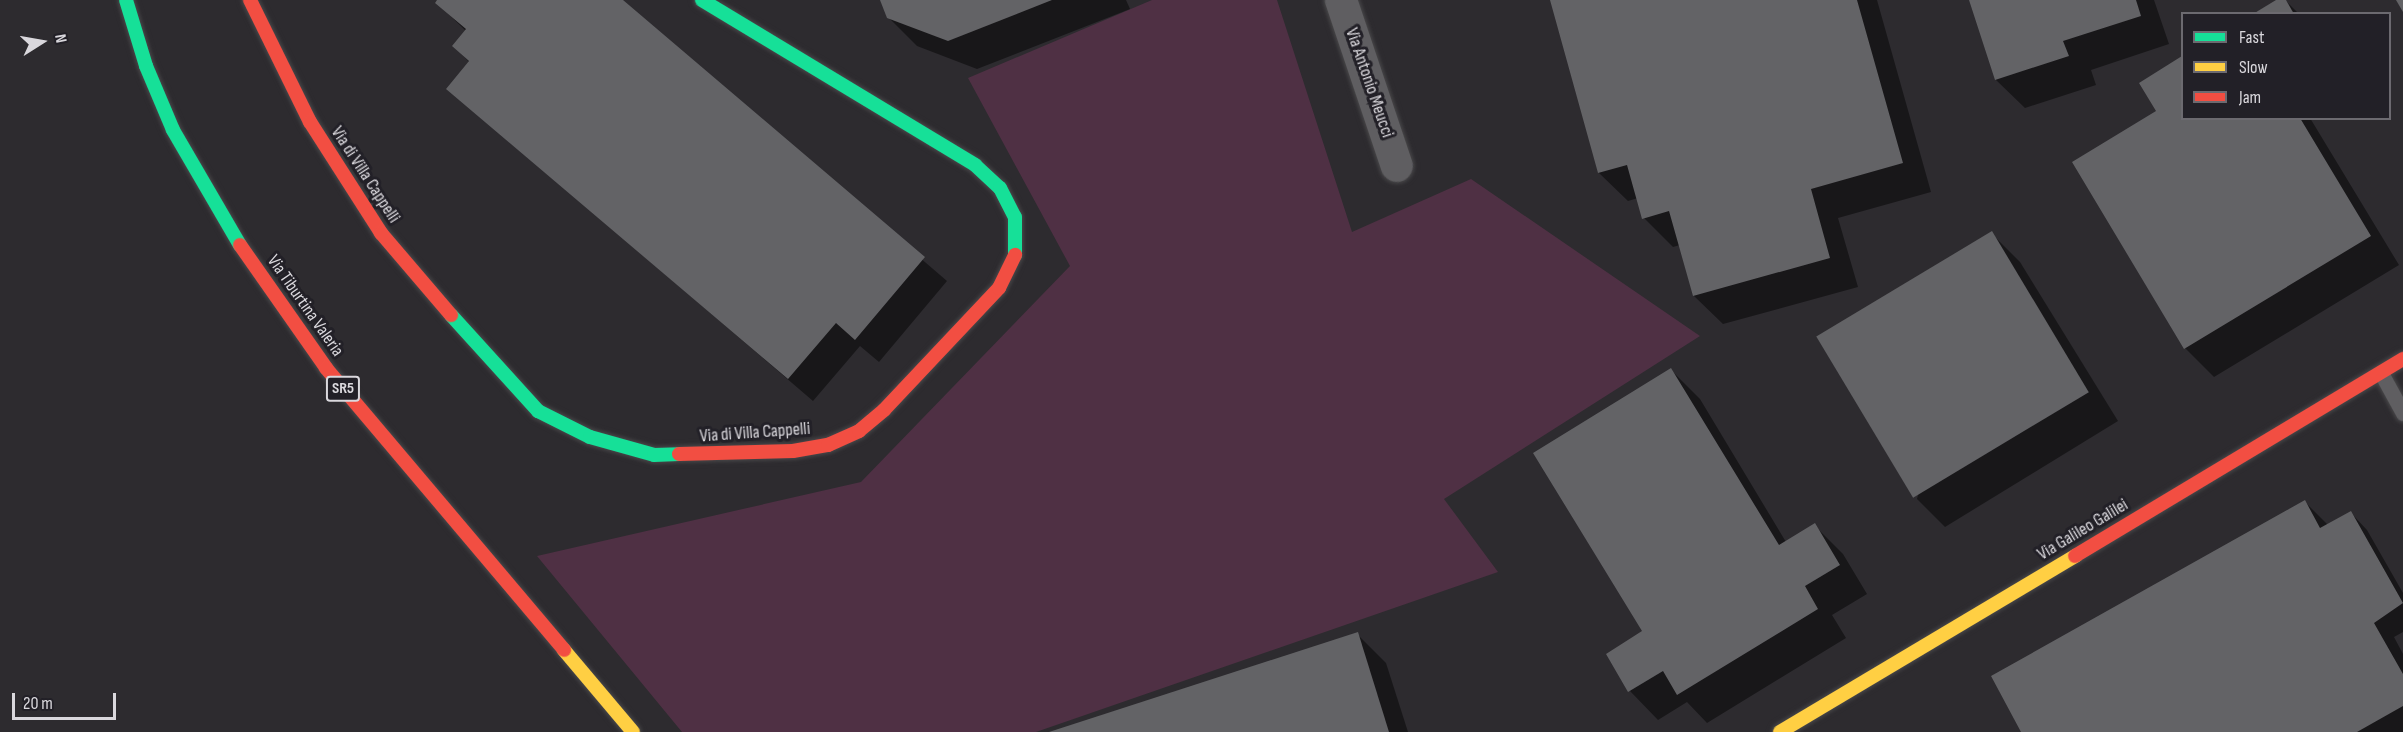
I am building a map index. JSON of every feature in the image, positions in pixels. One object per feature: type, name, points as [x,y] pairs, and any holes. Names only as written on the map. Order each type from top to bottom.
[{"type":"street","name":"Via Tiburtina Valeria","points":[[126,0],[146,66],[173,130],[225,222],[278,303],[326,368],[633,732]]},
{"type":"street","name":"Via di Villa Cappelli","points":[[250,0],[310,122],[381,233],[497,370],[538,411],[590,437],[654,455],[793,451],[828,445],[859,431],[884,410],[999,288],[1015,257],[1015,217],[1000,188],[975,165],[702,0]]},
{"type":"street","name":"Via Antonio Meucci","points":[[1341,0],[1397,166]]},
{"type":"street","name":"Via Galileo Galilei","points":[[1780,732],[2403,359]]},
{"type":"lane","points":[[2381,373],[2403,413]]},
{"type":"shaded area","points":[[1152,0],[1277,0],[1352,232],[1471,179],[1700,336],[1444,499],[1498,572],[1036,732],[682,732],[537,556],[861,482],[1070,266],[968,78]]},
{"type":"building","points":[[437,0],[623,0],[925,257],[855,340],[836,323],[788,379],[446,89],[469,61],[452,46],[466,29],[435,3]]},
{"type":"building","points":[[880,0],[1052,0],[948,41],[887,18]]},
{"type":"building","points":[[1550,0],[1857,0],[1903,163],[1811,189],[1830,258],[1693,296],[1669,211],[1642,219],[1627,165],[1598,173]]},
{"type":"building","points":[[1969,0],[2136,0],[2141,16],[2063,41],[2069,56],[1995,80]]},
{"type":"building","points":[[2276,0],[2286,0],[2293,12],[2256,12]]},
{"type":"building","points":[[2396,0],[2403,0],[2403,12]]},
{"type":"building","points":[[2181,57],[2181,120],[2301,120],[2371,236],[2184,349],[2072,162],[2156,111],[2139,83]]},
{"type":"building","points":[[1992,231],[2089,392],[1913,498],[1816,337]]},
{"type":"building","points":[[1671,368],[1779,545],[1815,523],[1840,565],[1805,586],[1818,609],[1677,695],[1663,671],[1628,692],[1606,654],[1642,631],[1533,453]]},
{"type":"building","points":[[2305,500],[2320,528],[2351,511],[2403,603],[2374,623],[2403,674],[2403,706],[2357,732],[2021,732],[1991,676]]},
{"type":"building","points":[[1358,632],[1389,732],[1049,732]]},
{"type":"traffic: fast","points":[[126,0],[146,66],[173,130],[240,245]]},
{"type":"traffic: fast","points":[[702,0],[975,165],[1000,188],[1015,217],[1015,255]]},
{"type":"traffic: fast","points":[[451,315],[538,411],[590,437],[654,455],[679,454]]},
{"type":"traffic: slow","points":[[1780,732],[2075,556]]},
{"type":"traffic: slow","points":[[564,650],[633,732]]},
{"type":"traffic: jam","points":[[250,0],[310,122],[381,233],[451,315]]},
{"type":"traffic: jam","points":[[240,245],[326,368],[564,650]]},
{"type":"traffic: jam","points":[[679,454],[793,451],[828,445],[859,431],[884,410],[999,288],[1015,255]]},
{"type":"traffic: jam","points":[[2075,556],[2403,359]]}]
